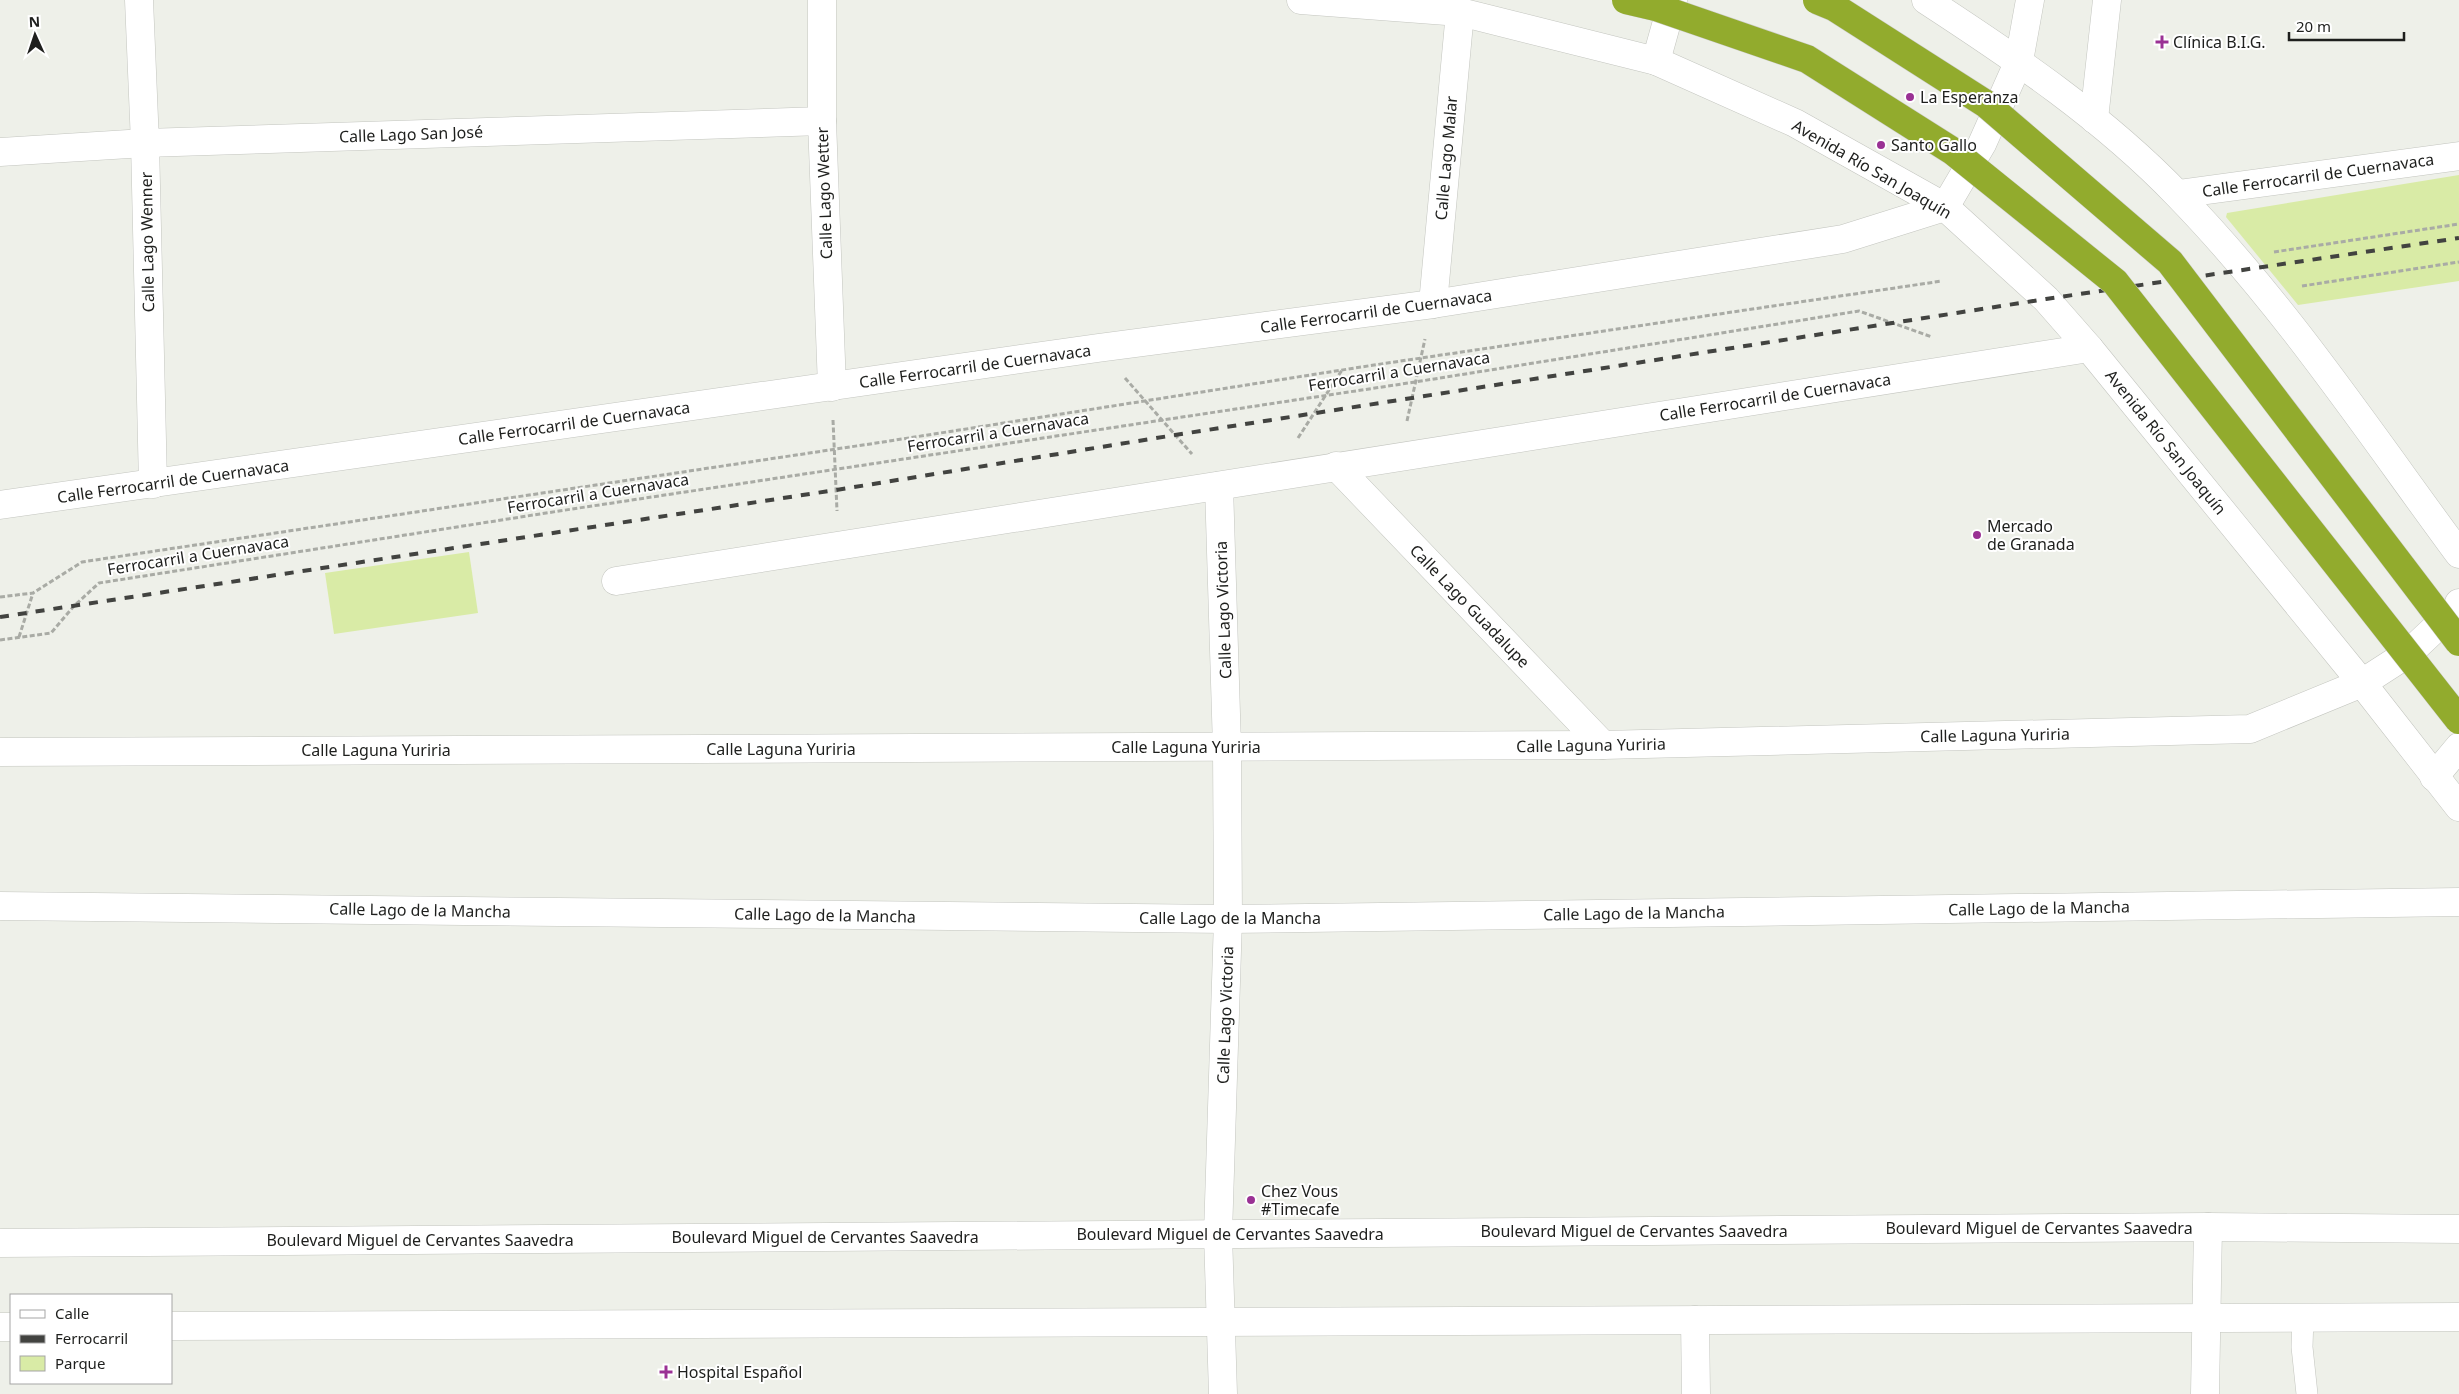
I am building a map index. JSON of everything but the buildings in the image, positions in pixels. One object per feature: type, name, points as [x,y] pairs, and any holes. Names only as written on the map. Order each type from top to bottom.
[{"type":"highway","points":[[1626,0],[1656,7],[1807,59],[1954,152],[2115,282],[2459,720]]},
{"type":"highway","points":[[1816,0],[1834,7],[1986,104],[2170,262],[2459,642]]},
{"type":"street","name":"Calle Lago Wenner","points":[[139,0],[145,143],[153,484]]},
{"type":"street","name":"Calle Lago Wetter","points":[[822,0],[822,121],[832,387]]},
{"type":"street","name":"Avenida Río San Joaquín","points":[[1301,0],[1460,12],[1656,62],[1795,123],[1945,207],[2046,299],[2088,348],[2362,683],[2459,807]]},
{"type":"street","points":[[1656,62],[1673,0]]},
{"type":"street","points":[[1926,0],[2019,61],[2094,119],[2178,194],[2273,301],[2459,554]]},
{"type":"street","points":[[1945,207],[1982,144],[2019,61],[2030,0]]},
{"type":"street","points":[[2094,119],[2107,0]]},
{"type":"street","name":"Calle Lago Malar","points":[[1433,304],[1460,12]]},
{"type":"street","name":"Calle Lago San José","points":[[0,152],[145,143],[822,121]]},
{"type":"street","name":"Calle Ferrocarril de Cuernavaca","points":[[2178,194],[2459,156]]},
{"type":"street","name":"Calle Ferrocarril de Cuernavaca","points":[[0,505],[1098,348],[1433,304],[1843,239],[1945,207]]},
{"type":"street","name":"Calle Ferrocarril de Cuernavaca","points":[[616,581],[838,544],[1219,486],[2088,348]]},
{"type":"street","name":"Calle Lago Guadalupe","points":[[1336,466],[1603,745]]},
{"type":"street","name":"Calle Lago Victoria","points":[[1219,486],[1227,747],[1228,919],[1218,1234],[1223,1394]]},
{"type":"street","name":"Calle Laguna Yuriria","points":[[0,752],[1603,745],[2250,729],[2362,683],[2410,652],[2458,607],[2459,603]]},
{"type":"street","points":[[2434,777],[2459,746]]},
{"type":"street","name":"Calle Lago de la Mancha","points":[[0,906],[1228,919],[2459,902]]},
{"type":"street","points":[[2206,1394],[2208,1227]]},
{"type":"street","name":"Boulevard Miguel de Cervantes Saavedra","points":[[0,1243],[2208,1227],[2459,1229]]},
{"type":"street","points":[[172,1326],[2459,1317]]},
{"type":"street","points":[[1695,1320],[1696,1394]]},
{"type":"lane","points":[[2303,1317],[2302,1347],[2307,1394]]},
{"type":"path","points":[[2268,253],[2459,224]]},
{"type":"path","points":[[2293,288],[2459,262]]},
{"type":"path","points":[[0,597],[33,593],[82,562],[834,449],[1343,369],[1942,281]]},
{"type":"path","points":[[1401,456],[1415,382],[1433,304]]},
{"type":"path","name":"Ferrocarril a Cuernavaca","points":[[0,640],[51,632],[74,606],[99,583],[835,469],[1415,382],[1859,311],[1940,340]]},
{"type":"path","points":[[1098,348],[1219,486]]},
{"type":"path","points":[[1274,476],[1343,369]]},
{"type":"path","points":[[832,387],[838,544]]},
{"type":"path","points":[[19,637],[33,593]]},
{"type":"green space","points":[[2459,175],[2459,281],[2298,305],[2226,217],[2227,213]]},
{"type":"green space","points":[[469,552],[478,613],[334,634],[325,573]]},
{"type":"railway","points":[[0,617],[836,490],[2046,299],[2459,238]]},
{"type":"place","name":"Clínica B.I.G.","points":[[2162,42]]},
{"type":"place","name":"La Esperanza","points":[[1910,97]]},
{"type":"place","name":"Santo Gallo","points":[[1881,145]]},
{"type":"place","name":"Mercado de Granada","points":[[1977,535]]},
{"type":"place","name":"Chez Vous #Timecafe","points":[[1251,1200]]},
{"type":"place","name":"Hospital Español","points":[[666,1372]]}]
